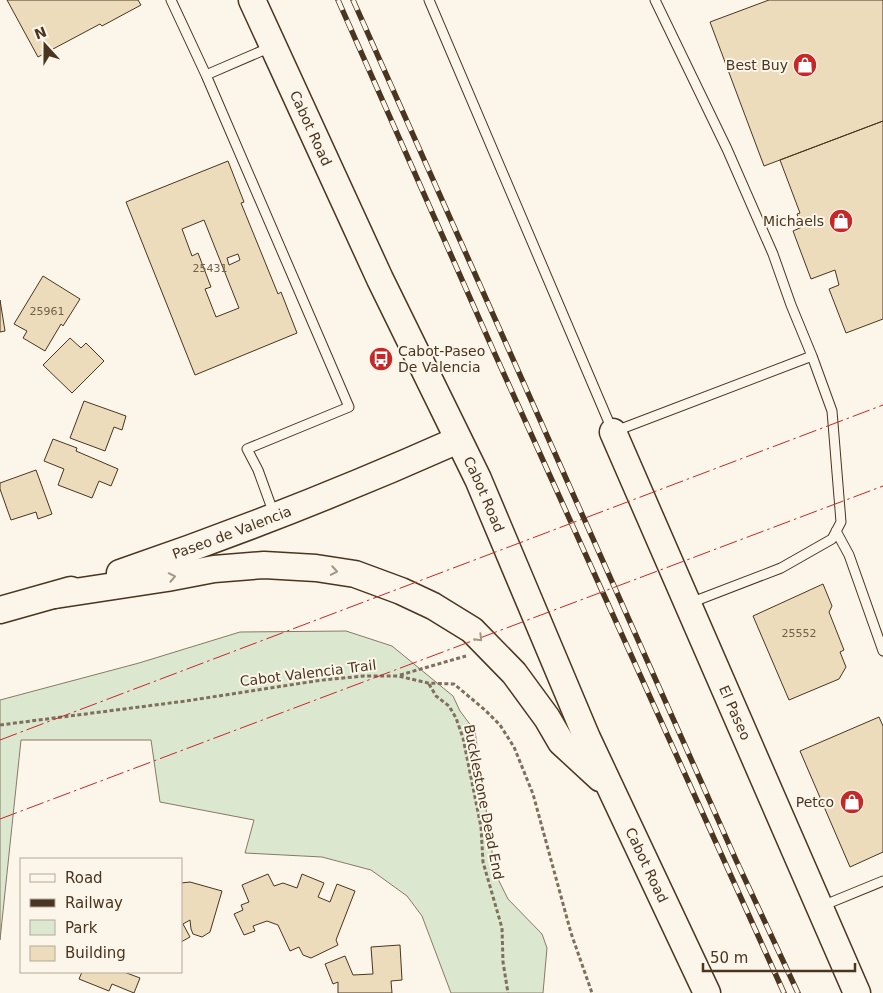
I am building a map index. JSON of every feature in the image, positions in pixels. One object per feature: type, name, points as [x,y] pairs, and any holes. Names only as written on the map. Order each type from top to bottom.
[{"type":"main road","name":"Cabot Road","points":[[252,0],[380,279],[478,479],[587,738],[672,914],[707,993]]},
{"type":"main road","name":"El Paseo","points":[[613,432],[857,993]]},
{"type":"main road","name":"Paseo de Valencia","points":[[0,610],[55,595],[193,548],[458,440]]},
{"type":"main road","points":[[55,595],[214,569],[264,565],[316,568],[356,574],[401,590],[433,606],[472,630],[514,673],[561,742],[609,786]]},
{"type":"lane","points":[[171,0],[206,75],[349,407],[247,449],[258,470],[275,516]]},
{"type":"lane","points":[[429,0],[613,432],[812,356]]},
{"type":"lane","points":[[656,0],[727,149],[773,254],[832,411],[841,522],[832,539],[781,568],[688,604]]},
{"type":"lane","points":[[206,75],[273,46]]},
{"type":"lane","points":[[836,531],[849,555],[883,651]]},
{"type":"lane","points":[[820,907],[883,881]]},
{"type":"path","points":[[398,676],[463,658],[484,642]]},
{"type":"path","name":"Cabot Valencia Trail","points":[[0,725],[176,702],[322,680],[364,676],[398,676],[428,683],[454,684],[486,710],[500,725],[514,747],[533,794],[571,932],[592,993]]},
{"type":"path","name":"Bucklestone Dead End","points":[[428,683],[436,696],[449,706],[456,718],[462,738],[481,827],[483,862],[502,928],[503,962],[508,993]]},
{"type":"green space","points":[[346,631],[392,646],[453,696],[460,711],[475,731],[495,873],[508,899],[542,934],[547,948],[543,993],[451,993],[422,916],[407,896],[371,870],[322,857],[245,853],[254,820],[160,802],[151,740],[21,740],[0,940],[0,700],[139,663],[240,632]]},
{"type":"building","points":[[7,0],[138,0],[141,5],[102,26],[100,24],[38,57]]},
{"type":"building","name":"Best Buy","points":[[769,0],[883,0],[883,121],[764,166],[710,22]]},
{"type":"building","name":"Michaels","points":[[883,121],[883,319],[846,333],[829,289],[839,285],[835,270],[811,279],[793,231],[802,227],[797,214],[800,213],[780,160]]},
{"type":"building","points":[[228,161],[244,202],[241,203],[278,294],[281,292],[297,333],[195,375],[126,202]],"holes":[[[204,220],[239,308],[216,317],[205,289],[211,287],[198,253],[192,256],[182,229]],[[238,254],[240,260],[229,265],[227,258]]]},
{"type":"building","points":[[43,276],[80,299],[63,326],[61,324],[45,351],[23,338],[27,331],[14,324]]},
{"type":"building","points":[[0,300],[5,331],[0,332]]},
{"type":"building","points":[[70,338],[81,348],[86,343],[104,361],[72,393],[43,365]]},
{"type":"building","points":[[84,401],[126,416],[122,430],[114,427],[105,451],[70,438]]},
{"type":"building","points":[[53,439],[77,448],[76,451],[118,469],[111,486],[99,481],[92,498],[58,485],[64,469],[44,461]]},
{"type":"building","points":[[36,470],[52,514],[38,519],[36,512],[11,520],[0,489],[0,483]]},
{"type":"building","points":[[823,584],[832,606],[829,612],[844,650],[840,652],[846,667],[839,679],[789,700],[753,616]]},
{"type":"building","name":"Petco","points":[[879,717],[883,726],[883,852],[850,867],[800,751]]},
{"type":"building","points":[[268,874],[274,886],[283,883],[297,888],[302,874],[324,883],[318,897],[330,902],[337,884],[355,891],[336,940],[338,945],[311,958],[303,955],[299,947],[290,951],[278,925],[267,921],[253,926],[255,931],[244,935],[234,914],[243,910],[241,905],[249,902],[242,885]]},
{"type":"building","points":[[190,882],[222,891],[210,932],[202,937],[193,934],[190,920],[183,924],[190,937],[182,941],[182,883]]},
{"type":"building","points":[[400,945],[402,980],[391,981],[392,993],[338,993],[338,982],[333,984],[325,964],[345,956],[353,975],[373,974],[371,947]]},
{"type":"building","points":[[82,973],[127,973],[140,978],[134,993],[112,984],[109,991],[79,979]]},
{"type":"railway","points":[[338,0],[494,352],[784,993]]},
{"type":"railway","points":[[353,0],[736,860],[798,993]]},
{"type":"power","points":[[0,740],[883,405]]},
{"type":"power","points":[[0,819],[883,486]]},
{"type":"place","name":"Best Buy","points":[[805,65]]},
{"type":"place","name":"Michaels","points":[[841,221]]},
{"type":"place","name":"Cabot-Paseo De Valencia","points":[[381,359]]},
{"type":"place","name":"Petco","points":[[852,802]]}]
